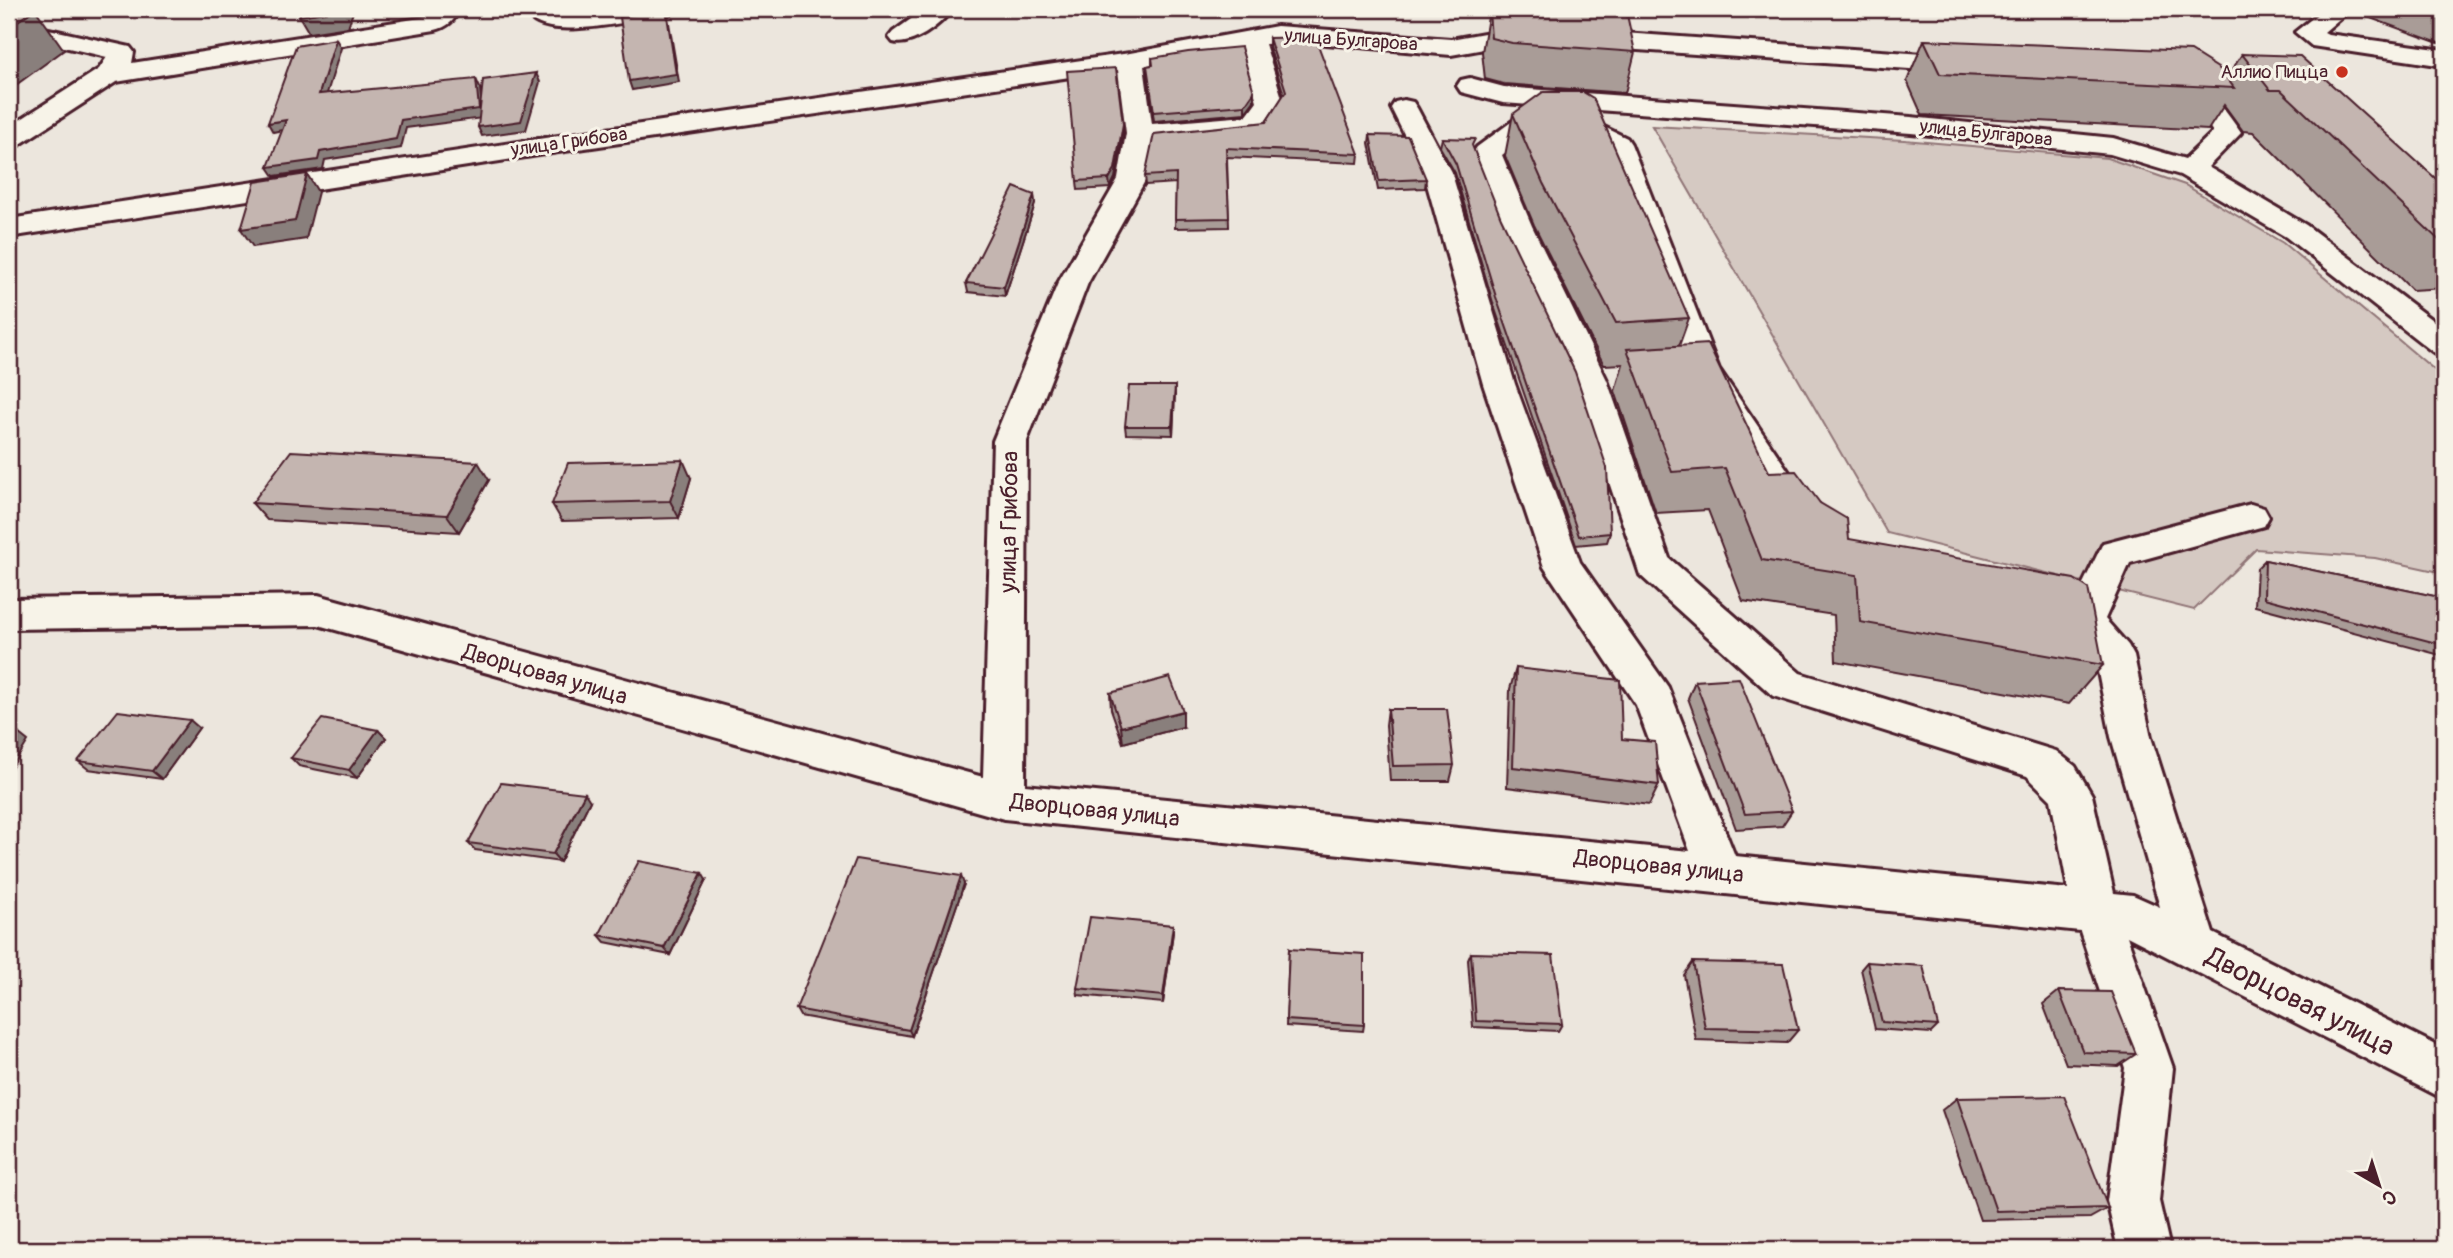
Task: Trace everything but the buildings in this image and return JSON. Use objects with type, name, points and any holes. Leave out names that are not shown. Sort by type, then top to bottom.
[{"type":"street","points":[[108,75],[435,23],[445,15],[447,9]]},
{"type":"street","points":[[543,9],[541,16],[564,23],[662,9]]},
{"type":"street","points":[[902,37],[940,9]]},
{"type":"street","points":[[2339,9],[2308,32],[2312,37],[2321,41],[2444,58]]},
{"type":"street","points":[[9,139],[108,75],[119,63],[121,52],[24,27]]},
{"type":"street","name":"улица Булгарова","points":[[1251,40],[1277,34],[1303,34],[1451,47],[1523,34],[1989,67]]},
{"type":"street","points":[[1140,133],[1254,123],[1270,101],[1251,40]]},
{"type":"street","name":"улица Грибова","points":[[9,228],[551,145],[1130,61],[1251,40]]},
{"type":"street","name":"улица Грибова","points":[[1004,801],[1010,441],[1073,283],[1132,179],[1140,133],[1130,61]]},
{"type":"street","points":[[2153,78],[2167,79],[2206,103],[2227,133],[2190,169]]},
{"type":"street","name":"улица Булгарова","points":[[1470,86],[1503,95],[1911,125],[2113,146],[2190,169],[2296,230],[2444,345]]},
{"type":"street","points":[[1404,108],[1438,174],[1499,384],[1563,567],[1654,699],[1720,873]]},
{"type":"street","points":[[1828,540],[1807,525],[1703,371],[1617,144],[1579,123],[1528,123],[1487,153],[1517,226],[1603,379],[1653,565],[1787,685],[2041,764],[2060,779],[2071,795],[2095,910],[2149,1068],[2133,1201],[2144,1249]]},
{"type":"street","points":[[1665,374],[1703,371]]},
{"type":"street","points":[[2084,622],[2116,553],[2251,517]]},
{"type":"street","name":"Дворцовая улица","points":[[2027,599],[2053,604],[2084,622],[2114,656],[2131,737],[2194,947]]},
{"type":"street","name":"Дворцовая улица","points":[[9,614],[318,610],[1004,801],[2095,910],[2133,916],[2444,1075]]},
{"type":"shaded area","points":[[1652,126],[1904,140],[2107,158],[2185,185],[2283,243],[2444,378],[2444,573],[2375,558],[2256,549],[2194,610],[1887,533]]},
{"type":"place","name":"Аллио Пицца","points":[[2342,72]]}]
